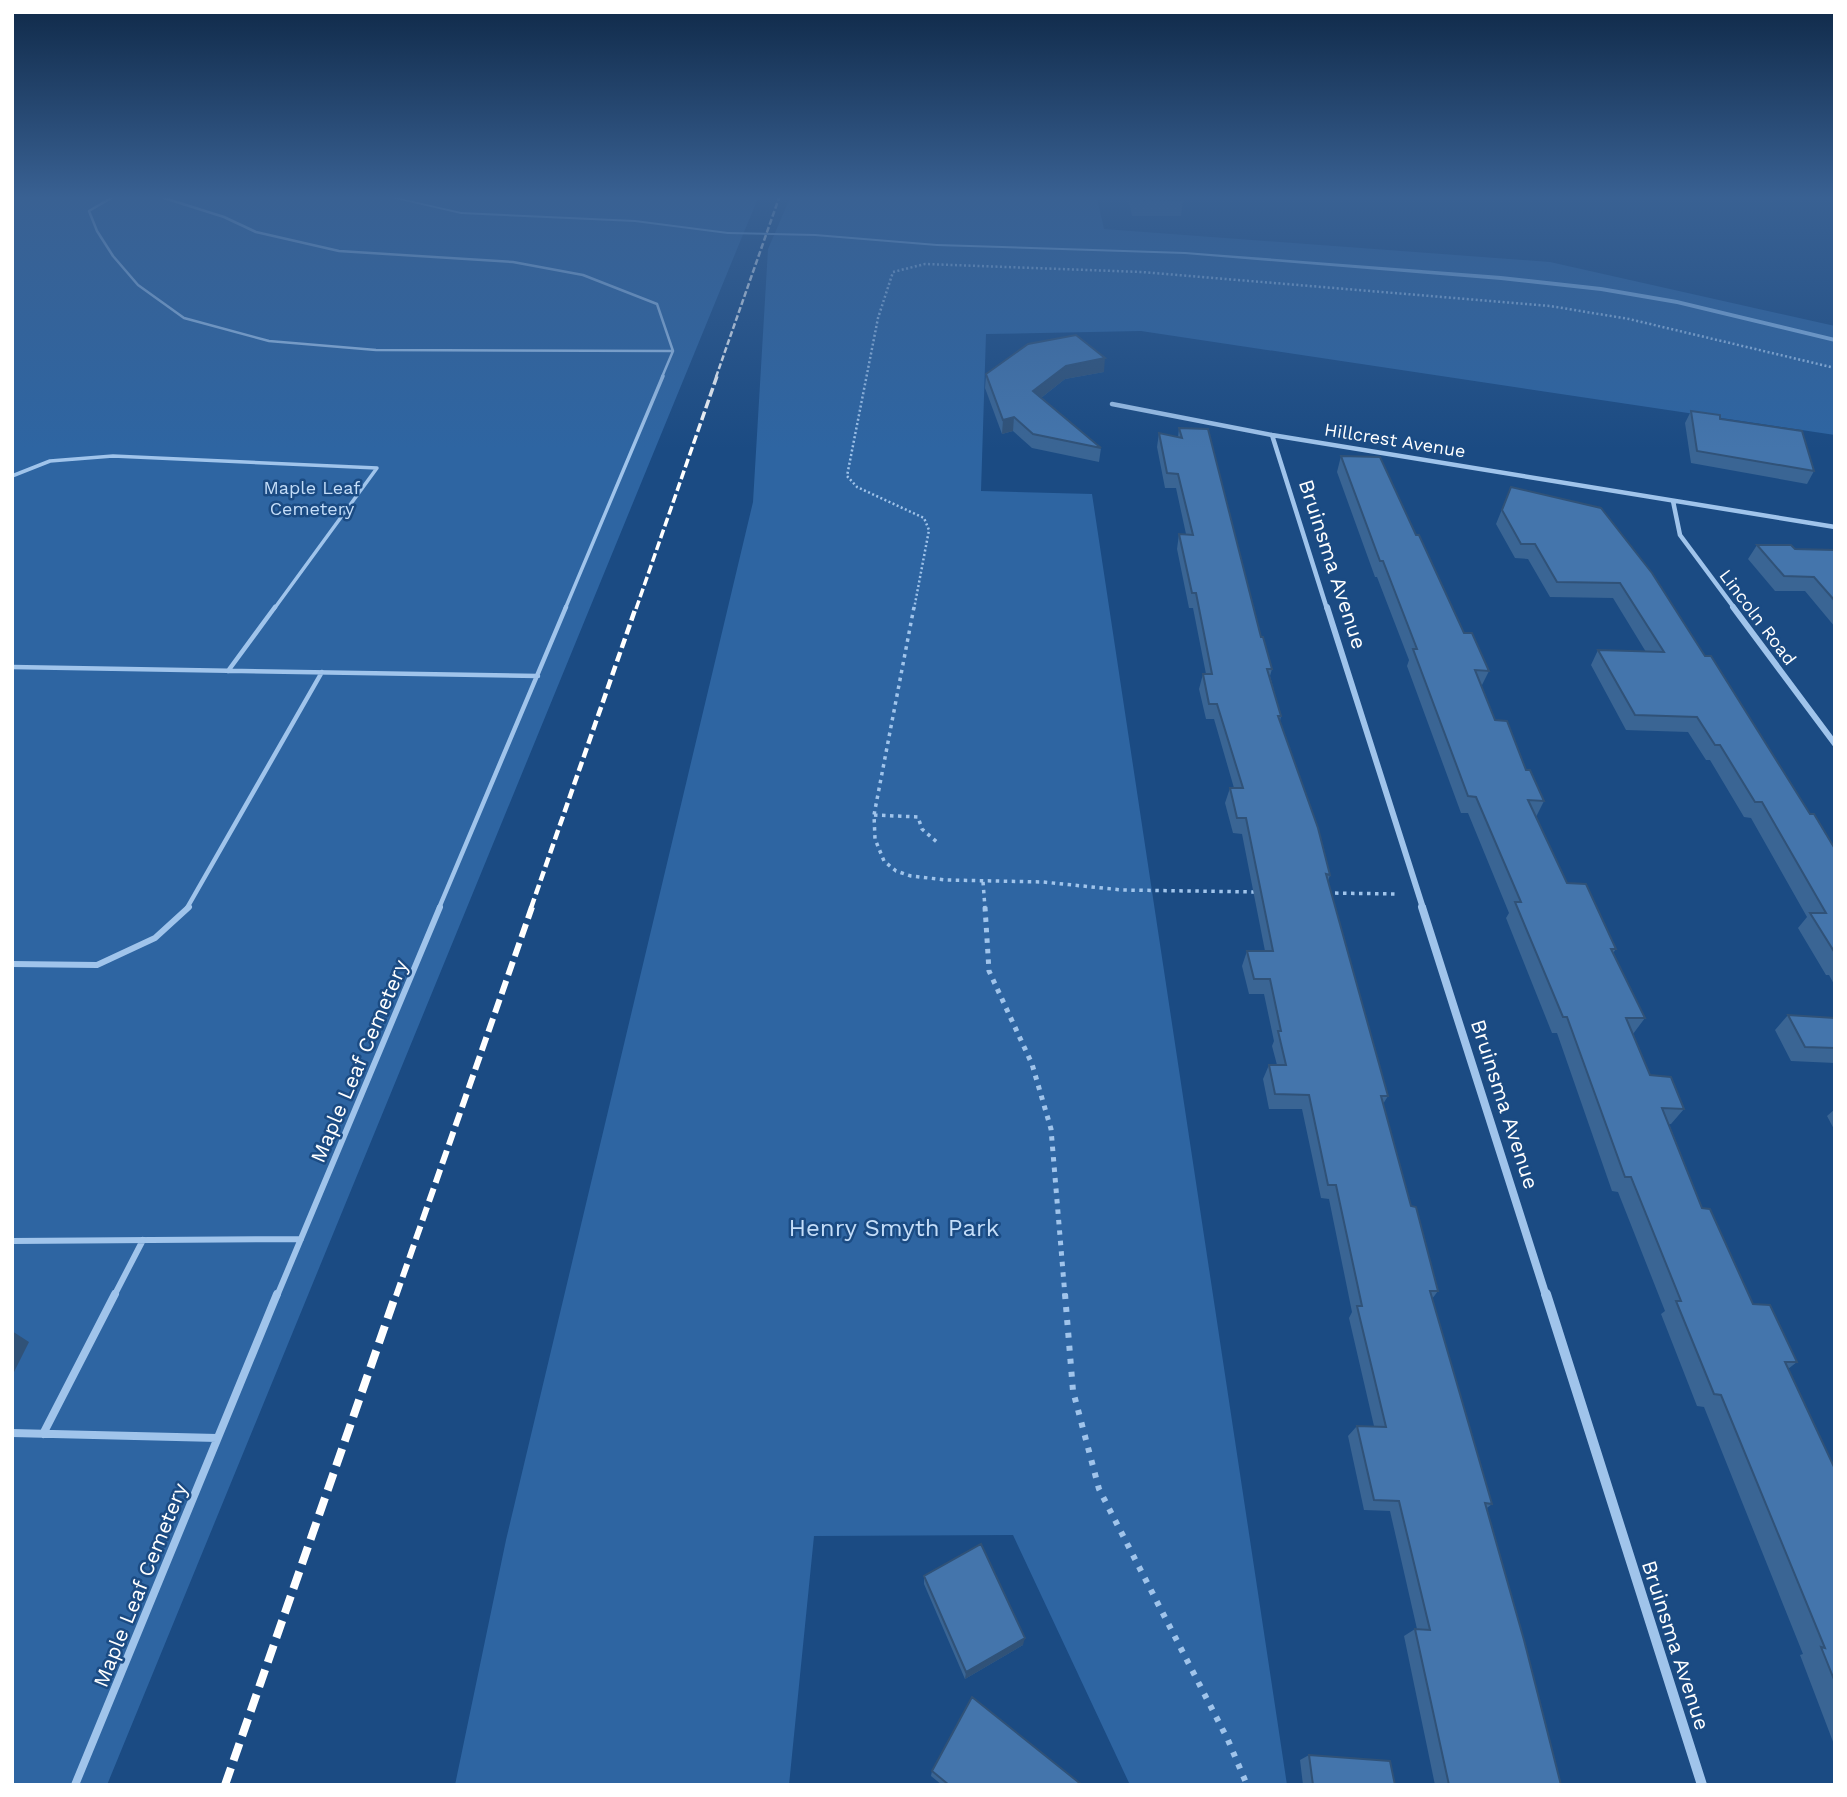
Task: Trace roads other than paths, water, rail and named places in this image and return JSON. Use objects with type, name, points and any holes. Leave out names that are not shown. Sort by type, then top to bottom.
[{"type":"street","name":"Hillcrest Avenue","points":[[1112,404],[1272,435],[1835,527]]},
{"type":"street","name":"Bruinsma Avenue","points":[[1272,435],[1702,1785]]},
{"type":"street","name":"Lincoln Road","points":[[1674,500],[1680,535],[1835,744]]},
{"type":"lane","points":[[135,282],[184,318],[269,341],[376,349],[673,351],[657,304],[601,282]]},
{"type":"lane","name":"Maple Leaf Cemetery","points":[[75,1785],[216,1438],[673,351]]},
{"type":"lane","points":[[12,476],[50,461],[113,456],[377,468],[228,671]]},
{"type":"lane","points":[[12,667],[538,676]]},
{"type":"lane","points":[[12,964],[97,965],[155,938],[191,905],[322,672]]},
{"type":"lane","points":[[12,1241],[301,1239]]},
{"type":"lane","points":[[43,1434],[143,1240]]},
{"type":"lane","points":[[12,1433],[216,1438]]},
{"type":"waterway","points":[[1536,282],[1601,289],[1677,302],[1835,340]]},
{"type":"railway","points":[[716,377],[749,282]]},
{"type":"railway","points":[[636,609],[717,376]]},
{"type":"railway","points":[[531,908],[636,607]]},
{"type":"railway","points":[[396,1296],[532,907]]},
{"type":"railway","points":[[225,1785],[396,1294]]},
{"type":"park label","name":"Henry Smyth Park","points":[[894,1228]]}]
